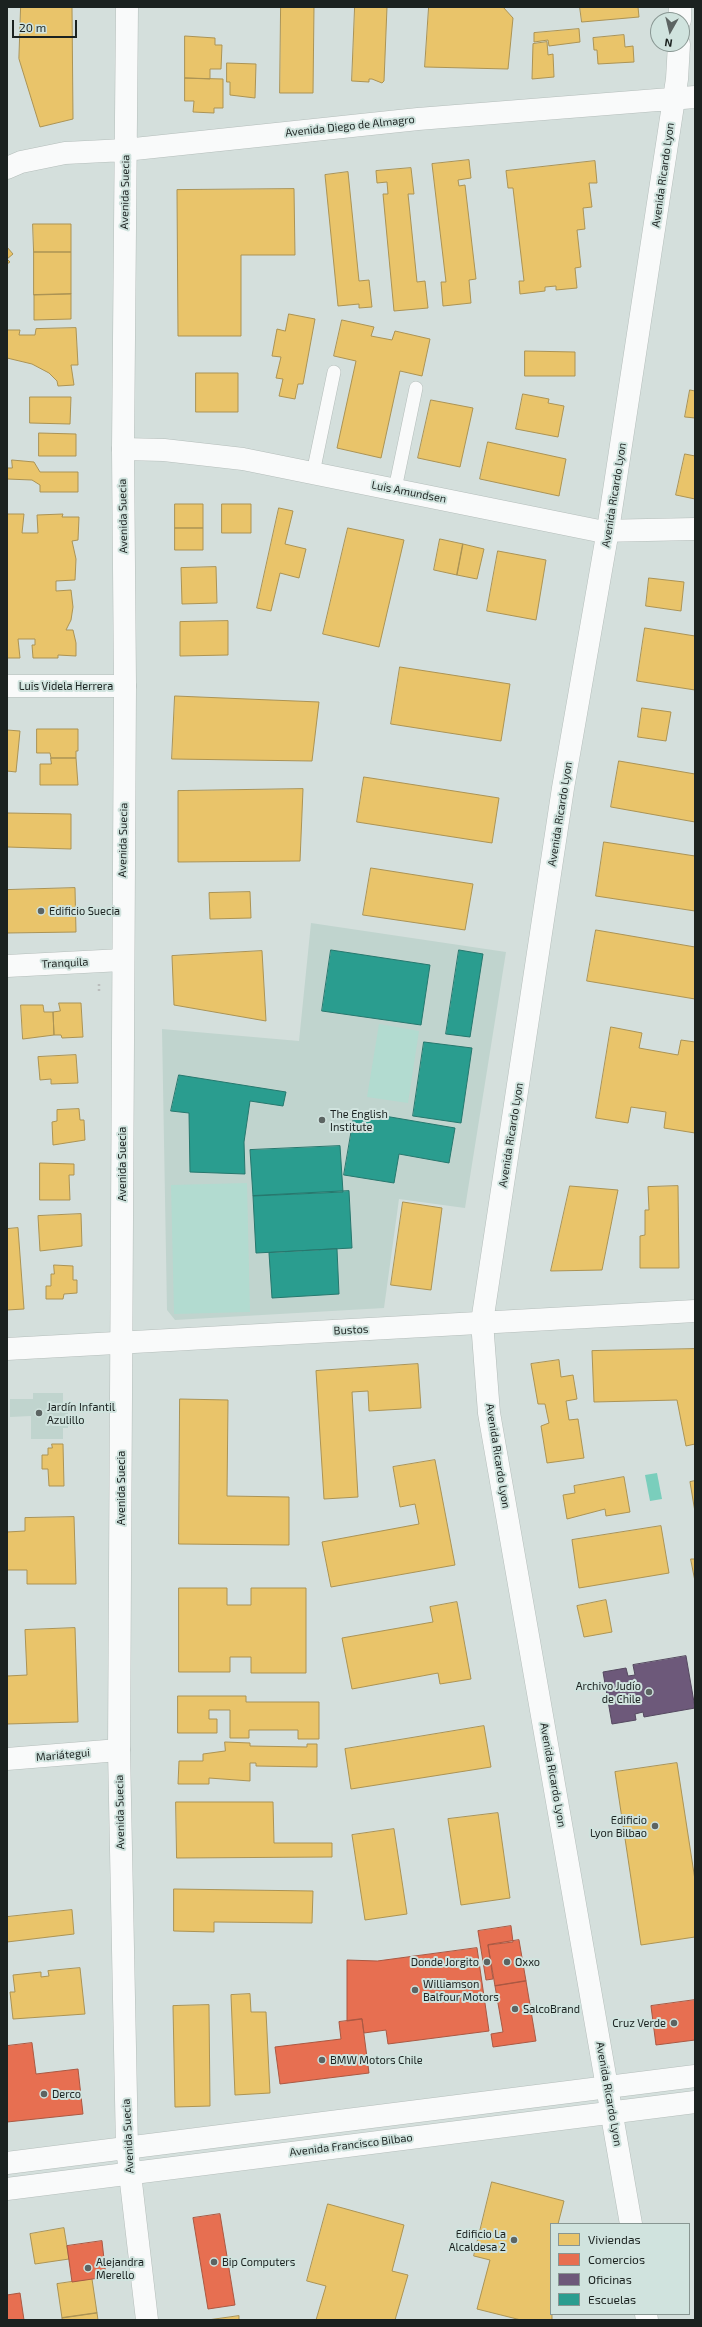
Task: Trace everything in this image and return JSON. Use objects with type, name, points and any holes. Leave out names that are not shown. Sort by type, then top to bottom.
[{"type":"street","name":"Avenida Suecia","points":[[127,7],[123,449],[125,686],[122,960],[122,1343],[119,1750],[127,2148],[147,2320]]},
{"type":"street","name":"Avenida Ricardo Lyon","points":[[631,2223],[489,1412],[482,1322],[563,788],[684,98],[680,52]]},
{"type":"street","name":"Avenida Diego de Almagro","points":[[7,168],[21,162],[65,153],[125,150],[418,119],[684,98]]},
{"type":"street","name":"Luis Amundsen","points":[[123,449],[164,450],[243,459],[599,530],[695,529]]},
{"type":"street","name":"Luis Videla Herrera","points":[[7,686],[125,686]]},
{"type":"street","name":"Tranquila","points":[[7,966],[122,960]]},
{"type":"street","name":"Bustos","points":[[7,1349],[695,1311]]},
{"type":"street","name":"Mariátegui","points":[[7,1759],[119,1750]]},
{"type":"street","points":[[7,2163],[695,2076]]},
{"type":"street","name":"Avenida Francisco Bilbao","points":[[7,2189],[129,2172],[695,2102]]},
{"type":"lane","points":[[312,473],[334,372]]},
{"type":"lane","points":[[395,490],[416,388]]},
{"type":"path","points":[[98,979],[99,991]]},
{"type":"shaded area","name":"The English Institute","points":[[311,923],[506,952],[465,1208],[399,1199],[384,1308],[175,1320],[167,1310],[162,1029],[299,1041]]},
{"type":"shaded area","points":[[379,1024],[419,1031],[408,1103],[367,1097]]},
{"type":"shaded area","points":[[247,1183],[250,1312],[174,1314],[171,1185]]},
{"type":"shaded area","name":"Jardín Infantil Azulillo","points":[[33,1393],[63,1393],[63,1409],[68,1409],[68,1428],[63,1428],[63,1439],[31,1439],[31,1416],[10,1417],[10,1399],[33,1399]]},
{"type":"shaded area","points":[[657,1473],[662,1499],[650,1501],[645,1475]]},
{"type":"building: Viviendas","points":[[21,7],[72,7],[73,119],[40,127],[19,59]]},
{"type":"building: Viviendas","points":[[281,7],[314,7],[313,93],[280,93]]},
{"type":"building: Viviendas","points":[[355,7],[387,7],[384,81],[382,83],[372,79],[369,79],[369,82],[352,81]]},
{"type":"building: Viviendas","points":[[429,7],[503,7],[513,18],[508,69],[425,67]]},
{"type":"building: Viviendas","points":[[580,7],[638,7],[639,17],[582,22]]},
{"type":"building: Viviendas","points":[[579,29],[580,42],[549,46],[548,40],[534,42],[534,33]]},
{"type":"building: Viviendas","points":[[624,35],[625,47],[633,46],[634,62],[598,64],[597,50],[594,50],[593,38]]},
{"type":"building: Viviendas","points":[[185,36],[215,38],[215,45],[222,45],[221,69],[210,69],[210,79],[185,78]]},
{"type":"building: Viviendas","points":[[547,42],[548,55],[553,54],[554,77],[532,79],[533,44]]},
{"type":"building: Viviendas","points":[[227,63],[256,64],[255,98],[230,95],[230,82],[227,82]]},
{"type":"building: Viviendas","points":[[185,78],[223,79],[223,108],[214,108],[214,113],[193,112],[194,101],[185,101]]},
{"type":"building: Viviendas","points":[[469,160],[471,178],[458,180],[459,186],[465,185],[476,279],[469,280],[471,303],[443,306],[441,282],[446,282],[432,164]]},
{"type":"building: Viviendas","points":[[595,161],[597,183],[589,183],[592,207],[583,208],[585,229],[577,230],[581,267],[575,268],[577,288],[556,290],[556,286],[545,287],[545,291],[520,294],[519,281],[524,281],[513,188],[508,188],[506,171]]},
{"type":"building: Viviendas","points":[[411,168],[414,194],[408,194],[417,282],[425,281],[428,308],[394,311],[383,194],[388,194],[387,182],[377,183],[376,171]]},
{"type":"building: Viviendas","points":[[348,172],[359,281],[369,280],[372,307],[359,308],[359,304],[338,306],[325,175]]},
{"type":"building: Viviendas","points":[[294,189],[295,255],[241,255],[241,336],[178,336],[177,190]]},
{"type":"building: Viviendas","points":[[33,224],[71,224],[71,252],[34,252]]},
{"type":"building: Viviendas","points":[[7,247],[13,254],[7,259]]},
{"type":"building: Viviendas","points":[[34,252],[71,252],[71,294],[34,295]]},
{"type":"building: Viviendas","points":[[71,294],[71,319],[34,320],[34,295]]},
{"type":"building: Viviendas","points":[[289,314],[315,319],[303,384],[298,384],[295,399],[279,396],[283,379],[276,378],[281,357],[272,356],[277,329],[285,331]]},
{"type":"building: Viviendas","points":[[342,320],[374,327],[371,336],[392,340],[395,331],[430,339],[422,376],[400,371],[381,458],[337,448],[356,361],[334,356]]},
{"type":"building: Viviendas","points":[[76,328],[78,365],[71,365],[74,385],[58,386],[57,381],[49,373],[32,364],[7,358],[7,330],[20,330],[19,335],[35,335],[36,329]]},
{"type":"building: Viviendas","points":[[525,351],[575,352],[575,376],[525,376]]},
{"type":"building: Viviendas","points":[[196,373],[238,373],[238,412],[196,412]]},
{"type":"building: Viviendas","points":[[690,390],[695,391],[695,418],[685,417]]},
{"type":"building: Viviendas","points":[[523,394],[549,399],[548,403],[564,406],[558,437],[516,429]]},
{"type":"building: Viviendas","points":[[30,397],[71,397],[70,424],[30,423]]},
{"type":"building: Viviendas","points":[[431,400],[473,408],[460,467],[418,458]]},
{"type":"building: Viviendas","points":[[39,433],[76,434],[76,456],[39,456]]},
{"type":"building: Viviendas","points":[[488,442],[566,459],[559,496],[480,479]]},
{"type":"building: Viviendas","points":[[685,454],[695,456],[695,499],[676,495]]},
{"type":"building: Viviendas","points":[[12,460],[34,462],[40,472],[78,472],[78,492],[40,492],[40,485],[32,480],[7,479],[7,468],[12,468]]},
{"type":"building: Viviendas","points":[[175,504],[203,504],[203,528],[175,528]]},
{"type":"building: Viviendas","points":[[222,504],[251,504],[251,533],[222,533]]},
{"type":"building: Viviendas","points":[[279,508],[293,511],[285,544],[306,549],[299,578],[280,573],[271,611],[257,608]]},
{"type":"building: Viviendas","points":[[7,514],[24,514],[22,533],[38,533],[37,515],[63,514],[62,517],[79,517],[78,540],[72,541],[76,559],[75,580],[56,581],[56,591],[71,590],[73,607],[71,620],[66,630],[73,630],[76,643],[76,656],[58,655],[58,658],[33,658],[32,645],[35,645],[35,639],[18,639],[20,658],[7,658]]},
{"type":"building: Viviendas","points":[[175,528],[203,528],[203,550],[175,550]]},
{"type":"building: Viviendas","points":[[348,528],[404,540],[379,647],[323,634]]},
{"type":"building: Viviendas","points":[[440,539],[463,544],[457,575],[434,570]]},
{"type":"building: Viviendas","points":[[463,544],[484,549],[477,579],[457,575]]},
{"type":"building: Viviendas","points":[[498,551],[546,560],[536,620],[487,611]]},
{"type":"building: Viviendas","points":[[216,567],[217,603],[182,604],[181,568]]},
{"type":"building: Viviendas","points":[[649,578],[684,582],[681,611],[646,606]]},
{"type":"building: Viviendas","points":[[228,621],[228,655],[180,656],[180,622]]},
{"type":"building: Viviendas","points":[[645,628],[695,636],[695,690],[637,681]]},
{"type":"building: Viviendas","points":[[400,667],[510,684],[501,741],[391,724]]},
{"type":"building: Viviendas","points":[[175,696],[319,702],[312,761],[172,759]]},
{"type":"building: Viviendas","points":[[642,708],[671,712],[666,741],[638,737]]},
{"type":"building: Viviendas","points":[[37,729],[78,729],[78,751],[76,751],[76,758],[51,758],[50,753],[37,753]]},
{"type":"building: Viviendas","points":[[7,730],[20,731],[16,772],[7,771]]},
{"type":"building: Viviendas","points":[[51,758],[76,758],[78,785],[40,785],[40,764],[51,764]]},
{"type":"building: Viviendas","points":[[619,761],[695,774],[695,822],[611,807]]},
{"type":"building: Viviendas","points":[[364,777],[499,798],[492,843],[357,822]]},
{"type":"building: Viviendas","points":[[303,789],[300,861],[178,862],[178,791]]},
{"type":"building: Viviendas","points":[[7,813],[71,814],[71,849],[7,847]]},
{"type":"building: Viviendas","points":[[604,842],[695,856],[695,911],[596,896]]},
{"type":"building: Viviendas","points":[[371,868],[473,884],[465,930],[363,915]]},
{"type":"building: Viviendas","name":"Edificio Suecia","points":[[75,888],[76,932],[7,933],[7,890]]},
{"type":"building: Viviendas","points":[[250,892],[251,918],[210,919],[209,893]]},
{"type":"building: Viviendas","points":[[596,930],[695,947],[695,999],[587,981]]},
{"type":"building: Viviendas","points":[[262,951],[266,1021],[174,1005],[172,956]]},
{"type":"building: Viviendas","points":[[59,1003],[81,1003],[83,1037],[62,1038],[61,1035],[54,1035],[53,1012],[60,1011]]},
{"type":"building: Viviendas","points":[[21,1005],[43,1005],[44,1012],[53,1012],[54,1035],[23,1039]]},
{"type":"building: Viviendas","points":[[611,1027],[642,1033],[639,1048],[678,1055],[681,1040],[695,1042],[695,1133],[664,1128],[666,1112],[631,1107],[628,1123],[596,1118]]},
{"type":"building: Viviendas","points":[[76,1055],[78,1083],[51,1084],[51,1079],[40,1080],[38,1057]]},
{"type":"building: Viviendas","points":[[79,1109],[80,1120],[84,1120],[85,1140],[53,1145],[52,1122],[57,1121],[57,1110]]},
{"type":"building: Viviendas","points":[[40,1163],[74,1164],[74,1175],[69,1175],[70,1200],[40,1200]]},
{"type":"building: Viviendas","points":[[570,1186],[618,1190],[602,1270],[551,1271]]},
{"type":"building: Viviendas","points":[[678,1186],[679,1268],[640,1268],[640,1236],[645,1235],[645,1210],[649,1210],[648,1187]]},
{"type":"building: Viviendas","points":[[403,1202],[442,1208],[431,1290],[391,1285]]},
{"type":"building: Viviendas","points":[[81,1214],[82,1246],[40,1251],[38,1216]]},
{"type":"building: Viviendas","points":[[18,1228],[24,1309],[7,1310],[7,1229]]},
{"type":"building: Viviendas","points":[[54,1265],[73,1266],[73,1280],[77,1280],[77,1293],[64,1294],[63,1299],[46,1299],[46,1286],[51,1286],[51,1274],[54,1274]]},
{"type":"building: Viviendas","points":[[695,1349],[695,1444],[686,1446],[677,1400],[594,1402],[592,1351]]},
{"type":"building: Viviendas","points":[[559,1360],[561,1377],[573,1375],[577,1399],[566,1401],[569,1420],[578,1419],[584,1458],[547,1463],[541,1426],[549,1423],[545,1404],[538,1404],[531,1364]]},
{"type":"building: Viviendas","points":[[418,1364],[421,1408],[369,1411],[368,1391],[352,1392],[358,1497],[324,1499],[316,1371]]},
{"type":"building: Viviendas","points":[[180,1399],[228,1400],[227,1496],[289,1497],[289,1545],[179,1544]]},
{"type":"building: Viviendas","points":[[52,1444],[63,1444],[64,1486],[49,1486],[48,1469],[42,1469],[42,1455],[48,1455],[48,1448],[52,1448]]},
{"type":"building: Viviendas","points":[[435,1460],[455,1565],[331,1587],[322,1542],[419,1524],[415,1504],[400,1507],[393,1467]]},
{"type":"building: Viviendas","points":[[624,1477],[630,1512],[606,1516],[605,1509],[567,1519],[563,1495],[575,1493],[574,1486]]},
{"type":"building: Viviendas","points":[[695,1481],[695,1512],[690,1482]]},
{"type":"building: Viviendas","points":[[74,1517],[76,1584],[27,1584],[27,1570],[7,1570],[7,1532],[25,1531],[25,1518]]},
{"type":"building: Viviendas","points":[[661,1526],[669,1573],[579,1588],[572,1540]]},
{"type":"building: Viviendas","points":[[691,1559],[695,1559],[695,1581]]},
{"type":"building: Viviendas","points":[[179,1588],[227,1588],[227,1605],[251,1605],[251,1588],[306,1588],[306,1673],[251,1673],[251,1657],[230,1657],[230,1672],[179,1672]]},
{"type":"building: Viviendas","points":[[606,1600],[612,1632],[584,1637],[577,1606]]},
{"type":"building: Viviendas","points":[[457,1602],[471,1679],[440,1684],[438,1673],[352,1689],[342,1638],[433,1622],[430,1607]]},
{"type":"building: Viviendas","points":[[75,1628],[78,1722],[7,1724],[7,1676],[27,1675],[25,1630]]},
{"type":"building: Viviendas","points":[[178,1696],[246,1696],[246,1702],[319,1702],[319,1739],[298,1739],[298,1730],[249,1730],[249,1738],[230,1738],[230,1710],[209,1710],[209,1719],[217,1719],[217,1733],[178,1733]]},
{"type":"building: Viviendas","points":[[484,1726],[491,1767],[351,1789],[345,1749]]},
{"type":"building: Viviendas","points":[[225,1742],[250,1743],[250,1746],[307,1747],[307,1744],[317,1744],[317,1767],[256,1766],[256,1763],[250,1763],[250,1781],[209,1778],[209,1784],[178,1784],[179,1761],[203,1761],[203,1754],[225,1751]]},
{"type":"building: Viviendas","name":"Edificio Lyon Bilbao","points":[[677,1763],[695,1880],[695,1937],[641,1945],[615,1772]]},
{"type":"building: Viviendas","points":[[176,1802],[273,1802],[274,1843],[332,1843],[332,1857],[177,1858]]},
{"type":"building: Viviendas","points":[[498,1813],[510,1898],[461,1905],[448,1819]]},
{"type":"building: Viviendas","points":[[394,1829],[407,1914],[365,1920],[352,1835]]},
{"type":"building: Viviendas","points":[[174,1889],[313,1891],[312,1923],[214,1922],[214,1932],[174,1931]]},
{"type":"building: Viviendas","points":[[72,1910],[74,1934],[7,1942],[7,1917]]},
{"type":"building: Viviendas","points":[[80,1968],[85,2014],[13,2019],[10,1992],[15,1992],[13,1975],[41,1972],[41,1977],[49,1976],[48,1971]]},
{"type":"building: Viviendas","points":[[250,1994],[251,2012],[266,2012],[270,2093],[235,2095],[231,1995]]},
{"type":"building: Viviendas","points":[[209,2005],[210,2106],[175,2107],[173,2006]]},
{"type":"building: Viviendas","name":"Edificio La Alcaldesa 2","points":[[492,2182],[564,2201],[558,2223],[550,2223],[550,2315],[552,2315],[552,2320],[521,2320],[477,2309],[490,2260],[474,2256]]},
{"type":"building: Viviendas","points":[[328,2204],[404,2225],[392,2271],[408,2275],[395,2320],[316,2320],[326,2286],[307,2281]]},
{"type":"building: Viviendas","points":[[64,2228],[69,2259],[35,2264],[30,2234]]},
{"type":"building: Viviendas","points":[[92,2279],[97,2313],[62,2318],[57,2284]]},
{"type":"building: Viviendas","points":[[97,2313],[98,2320],[62,2320],[62,2318]]},
{"type":"building: Viviendas","points":[[239,2316],[239,2320],[208,2320]]},
{"type":"building: Comercios","name":"Donde Jorgito","points":[[511,1926],[513,1942],[488,1945],[493,1979],[486,1980],[478,1931]]},
{"type":"building: Comercios","name":"Oxxo","points":[[519,1940],[526,1981],[495,1986],[488,1945]]},
{"type":"building: Comercios","name":"Williamson Balfour Motors","points":[[477,1948],[489,2031],[388,2044],[386,2030],[364,2033],[362,2019],[347,2021],[347,1960],[377,1961]]},
{"type":"building: Comercios","name":"SalcoBrand","points":[[526,1981],[536,2041],[493,2047],[491,2034],[503,2032],[495,1986]]},
{"type":"building: Comercios","name":"Cruz Verde","points":[[695,2000],[695,2040],[656,2045],[651,2006]]},
{"type":"building: Comercios","name":"BMW Motors Chile","points":[[362,2019],[369,2073],[280,2084],[275,2047],[341,2039],[339,2022]]},
{"type":"building: Comercios","name":"Derco","points":[[32,2043],[36,2074],[78,2069],[83,2114],[7,2122],[7,2046]]},
{"type":"building: Comercios","name":"Bip Computers","points":[[220,2214],[235,2305],[208,2309],[193,2218]]},
{"type":"building: Comercios","name":"Alejandra Merello","points":[[102,2241],[106,2277],[72,2282],[67,2246]]},
{"type":"building: Comercios","points":[[20,2293],[24,2320],[7,2320],[7,2295]]},
{"type":"building: Oficinas","name":"Archivo Judío de Chile","points":[[686,1656],[695,1708],[644,1717],[643,1712],[635,1714],[636,1720],[612,1724],[603,1672],[626,1668],[628,1676],[635,1675],[633,1665]]},
{"type":"building: Escuelas","points":[[331,950],[430,965],[421,1025],[322,1011]]},
{"type":"building: Escuelas","points":[[459,950],[483,954],[470,1037],[446,1034]]},
{"type":"building: Escuelas","points":[[424,1042],[472,1048],[461,1123],[413,1116]]},
{"type":"building: Escuelas","points":[[179,1075],[286,1092],[283,1106],[250,1101],[244,1142],[245,1174],[190,1172],[189,1113],[171,1111]]},
{"type":"building: Escuelas","points":[[355,1111],[455,1128],[449,1163],[399,1154],[394,1183],[344,1175]]},
{"type":"building: Escuelas","points":[[340,1146],[343,1192],[253,1196],[250,1150]]},
{"type":"building: Escuelas","points":[[349,1191],[352,1248],[256,1253],[253,1196]]},
{"type":"building: Escuelas","points":[[337,1249],[339,1294],[272,1298],[269,1253]]},
{"type":"place","name":"Edificio Suecia","points":[[41,911]]},
{"type":"place","name":"The English Institute","points":[[322,1120]]},
{"type":"place","name":"Jardín Infantil Azulillo","points":[[39,1413]]},
{"type":"place","name":"Archivo Judío de Chile","points":[[649,1692]]},
{"type":"place","name":"Edificio Lyon Bilbao","points":[[655,1826]]},
{"type":"place","name":"Donde Jorgito","points":[[487,1962]]},
{"type":"place","name":"Oxxo","points":[[507,1962]]},
{"type":"place","name":"Williamson Balfour Motors","points":[[415,1990]]},
{"type":"place","name":"SalcoBrand","points":[[515,2009]]},
{"type":"place","name":"Cruz Verde","points":[[674,2023]]},
{"type":"place","name":"BMW Motors Chile","points":[[322,2060]]},
{"type":"place","name":"Derco","points":[[44,2094]]},
{"type":"place","name":"Edificio La Alcaldesa 2","points":[[514,2240]]},
{"type":"place","name":"Bip Computers","points":[[214,2262]]},
{"type":"place","name":"Alejandra Merello","points":[[88,2268]]}]
